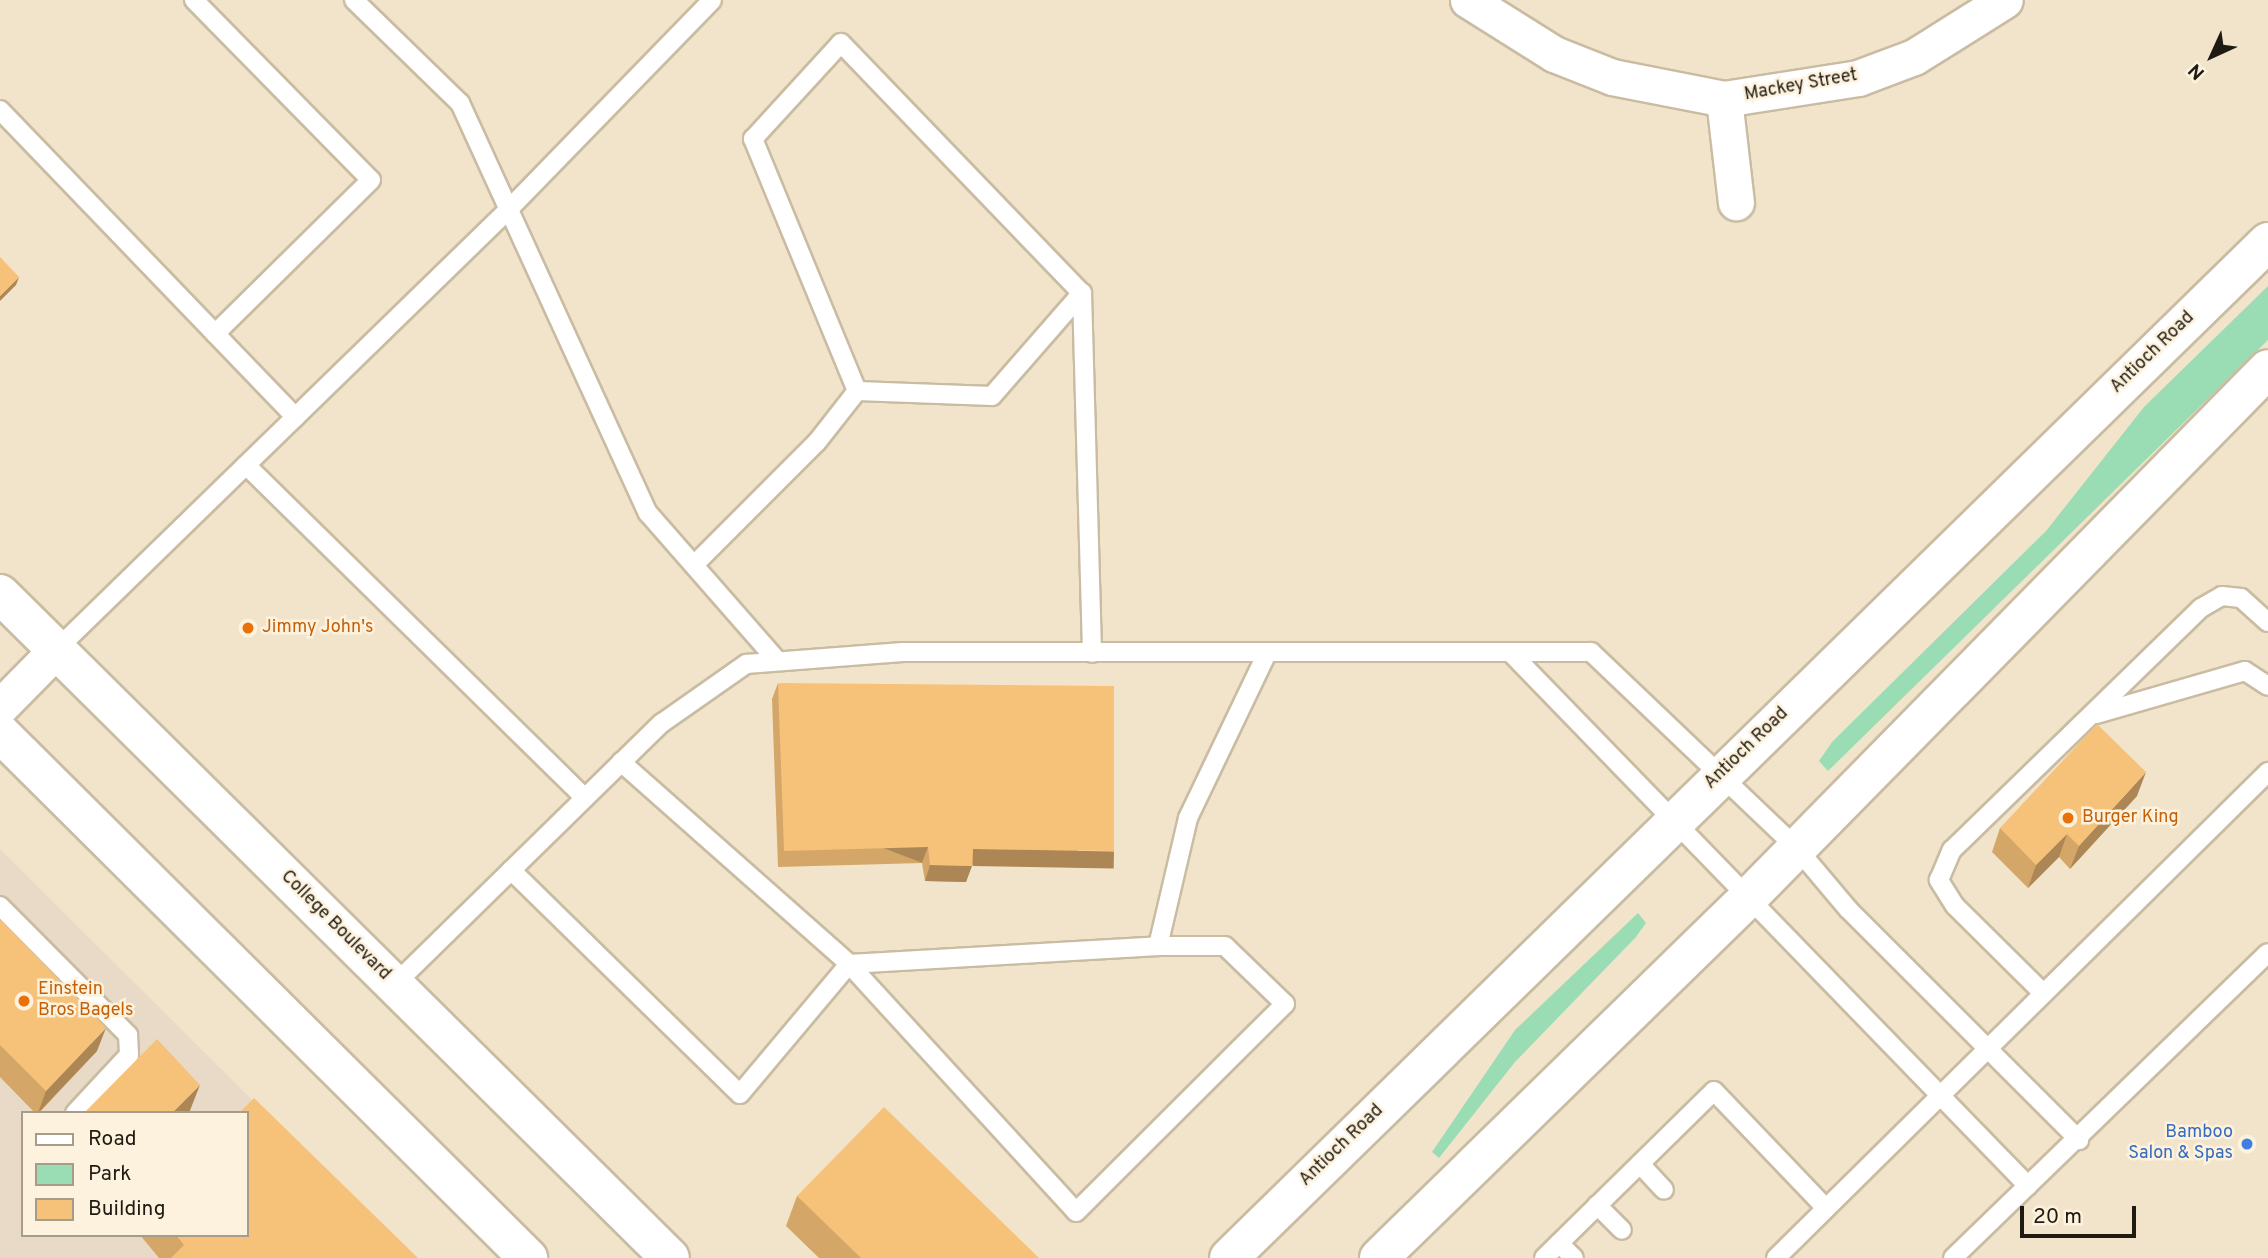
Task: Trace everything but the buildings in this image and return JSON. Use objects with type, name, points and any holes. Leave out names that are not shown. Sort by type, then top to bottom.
[{"type":"main road","name":"Antioch Road","points":[[1229,1258],[2268,242]]},
{"type":"main road","points":[[1379,1258],[1749,897],[1796,846],[2268,369]]},
{"type":"main road","name":"College Boulevard","points":[[0,594],[670,1258]]},
{"type":"main road","points":[[0,733],[528,1258]]},
{"type":"street","points":[[1468,0],[1554,54],[1612,77],[1724,99]]},
{"type":"street","name":"Mackey Street","points":[[1736,202],[1724,99],[1858,78],[1914,57],[2005,0]]},
{"type":"street","points":[[0,707],[56,650]]},
{"type":"lane","points":[[194,0],[371,180],[215,334]]},
{"type":"lane","points":[[354,0],[460,103],[648,513],[775,658]]},
{"type":"lane","points":[[56,650],[509,209],[712,0]]},
{"type":"lane","points":[[857,391],[753,139],[841,43],[1082,293],[1091,653]]},
{"type":"lane","points":[[0,110],[295,417]]},
{"type":"lane","points":[[857,391],[992,396],[1082,293]]},
{"type":"lane","points":[[694,565],[817,442],[857,391]]},
{"type":"lane","points":[[246,465],[585,798]]},
{"type":"lane","points":[[2042,992],[1955,906],[1939,880],[1952,850],[2091,715],[2222,596],[2241,598],[2268,622]]},
{"type":"lane","points":[[394,985],[621,762],[718,680],[746,664],[775,658],[1091,653],[1591,652],[1796,846],[1986,1047],[2079,1140]]},
{"type":"lane","points":[[1158,946],[1188,818],[1267,653]]},
{"type":"lane","points":[[1512,654],[1672,823],[1749,897],[2028,1186]]},
{"type":"lane","points":[[2091,715],[2245,671],[2268,686]]},
{"type":"lane","points":[[511,870],[740,1094],[849,964],[1158,946],[1225,946],[1285,1004],[1076,1212],[849,964],[621,762]]},
{"type":"lane","points":[[1776,1258],[1942,1096],[1986,1047],[2268,772]]},
{"type":"lane","points":[[4,914],[128,1035],[129,1055],[77,1111]]},
{"type":"lane","points":[[1953,1258],[2079,1140],[2268,953]]},
{"type":"lane","points":[[1544,1258],[1714,1091],[1826,1208]]},
{"type":"lane","points":[[1640,1164],[1664,1189]]},
{"type":"lane","points":[[1597,1205],[1622,1230]]},
{"type":"lane","points":[[1559,1243],[1574,1258]]},
{"type":"shaded area","points":[[0,849],[411,1258],[0,1258]]},
{"type":"green space","points":[[2268,286],[2268,340],[1828,771],[1819,761],[1832,742],[2046,531],[2144,407]]},
{"type":"green space","points":[[1638,913],[1646,923],[1636,937],[1515,1062],[1439,1158],[1432,1152],[1515,1030]]},
{"type":"place","name":"Jimmy John's","points":[[248,628]]},
{"type":"place","name":"Burger King","points":[[2068,818]]},
{"type":"place","name":"Einstein Bros Bagels","points":[[24,1001]]},
{"type":"place","name":"Bamboo Salon & Spas","points":[[2247,1144]]}]
